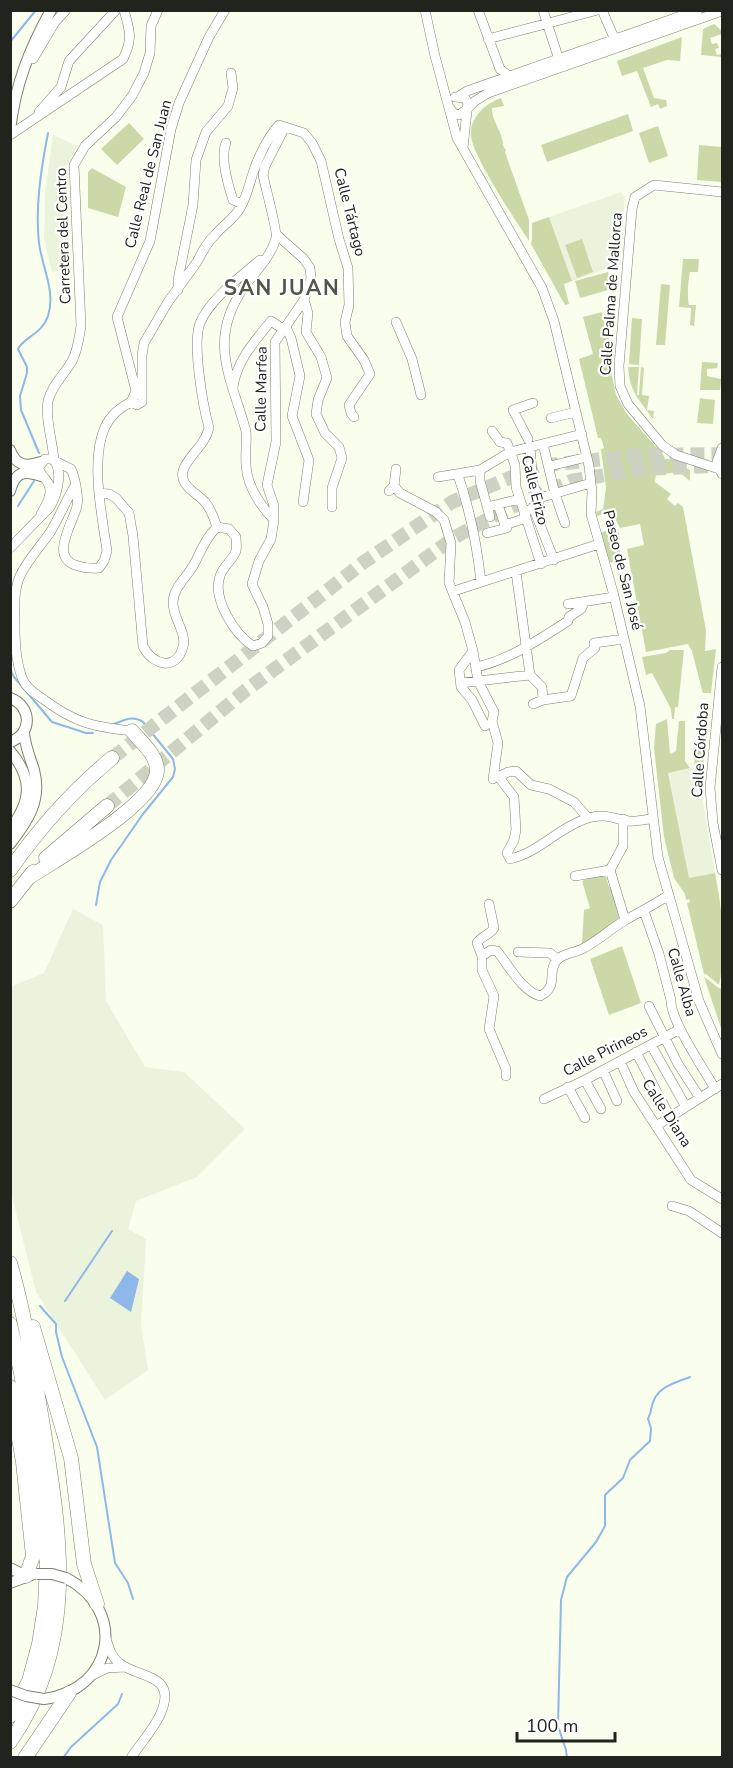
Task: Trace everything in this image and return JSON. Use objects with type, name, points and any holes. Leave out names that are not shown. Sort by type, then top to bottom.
[{"type":"highway","points":[[28,878],[120,818],[150,790],[158,773],[157,765],[132,731]]},
{"type":"highway","points":[[10,870],[35,835],[60,806],[83,782],[112,758]]},
{"type":"highway","points":[[10,901],[52,853],[107,806]]},
{"type":"highway","points":[[10,1263],[34,1369],[50,1470],[60,1566],[58,1606],[52,1648],[41,1685],[23,1725],[10,1742]]},
{"type":"highway","points":[[14,1277],[23,1296],[71,1458],[84,1564],[97,1604]]},
{"type":"highway","points":[[10,1324],[21,1372],[37,1471],[46,1565],[45,1606],[39,1644],[29,1681],[10,1716]]},
{"type":"highway","points":[[10,1387],[23,1462],[33,1556],[32,1575]]},
{"type":"highway","points":[[25,1758],[69,1693]]},
{"type":"main road","points":[[10,133],[19,78],[35,39],[51,10]]},
{"type":"main road","points":[[10,450],[13,458],[19,464],[52,465]]},
{"type":"main road","points":[[10,491],[14,479],[21,474],[30,472],[43,477]]},
{"type":"main road","points":[[10,844],[28,819],[36,797],[37,786],[24,744],[27,713],[11,698]]},
{"type":"main road","points":[[10,742],[24,733]]},
{"type":"main road","points":[[10,751],[19,760],[28,782],[23,808],[19,818],[10,829]]},
{"type":"main road","points":[[10,1568],[32,1575]]},
{"type":"main road","points":[[10,1583],[32,1575],[52,1574],[78,1584],[97,1604],[104,1621],[106,1639],[102,1658],[93,1675],[69,1693],[44,1699],[26,1696],[10,1689]]},
{"type":"street","points":[[13,108],[37,49],[66,10]]},
{"type":"street","points":[[31,122],[61,87],[69,61],[116,10]]},
{"type":"street","points":[[10,133],[31,122],[123,59],[130,45],[130,29],[124,10]]},
{"type":"street","name":"Carretera del Centro","points":[[10,548],[54,500],[53,443],[48,418],[48,402],[53,386],[72,361],[78,346],[81,326],[74,165],[85,146],[116,117],[132,96],[144,73],[150,52],[151,27],[158,10]]},
{"type":"street","name":"Calle Real de San Juan","points":[[131,402],[136,391],[117,317],[150,241],[171,129],[179,103],[209,37],[225,10]]},
{"type":"street","name":"Paseo de San José","points":[[425,10],[435,56],[458,138],[542,288],[554,321],[587,457],[591,483],[591,514],[640,706],[658,857],[699,1001],[723,1054]]},
{"type":"street","points":[[478,10],[500,69],[509,76]]},
{"type":"street","points":[[543,10],[559,60]]},
{"type":"street","points":[[488,39],[600,10],[615,40]]},
{"type":"street","points":[[699,10],[676,14],[615,40],[467,91],[453,97],[449,107],[456,114],[462,114],[475,101],[488,93],[723,11]]},
{"type":"street","points":[[178,290],[178,280],[194,205],[196,160],[206,132],[228,106],[233,88],[231,73]]},
{"type":"street","points":[[459,96],[467,100],[463,148]]},
{"type":"street","points":[[43,477],[54,477],[52,465],[67,466],[71,469],[78,505],[63,551],[66,560],[73,565],[89,569],[99,568],[107,551],[97,473],[105,425],[120,408],[131,402],[137,405],[142,402],[144,343],[203,250],[214,235],[235,216],[249,189],[253,171],[272,132],[279,125],[285,127],[273,147],[262,175],[278,235],[310,268],[311,278],[304,300],[308,313],[306,332],[321,357],[327,378],[318,400],[316,416],[326,433],[339,447],[342,458],[332,488],[332,507]]},
{"type":"street","name":"Calle Tártago","points":[[285,127],[304,133],[321,161],[339,240],[347,260],[349,305],[345,322],[347,336],[364,360],[370,374],[349,405],[354,417]]},
{"type":"street","points":[[226,143],[225,162],[231,194],[233,200],[242,204]]},
{"type":"street","name":"Calle Palma de Mallorca","points":[[721,472],[676,455],[662,445],[628,404],[620,386],[619,366],[632,209],[635,197],[654,185],[723,192]]},
{"type":"street","points":[[217,527],[229,529],[236,537],[236,551],[220,576],[218,592],[221,605],[244,640],[253,646],[262,644],[268,636],[268,624],[252,584],[259,561],[271,539],[274,520],[263,508],[248,481],[246,431],[223,354],[225,331],[232,308],[244,287],[269,254],[278,235]]},
{"type":"street","points":[[217,527],[212,511],[203,499],[187,486],[183,477],[184,468],[207,439],[209,428],[199,362],[200,324],[230,284],[269,254]]},
{"type":"street","name":"Calle Marfea","points":[[274,520],[274,506],[267,484],[276,442],[275,342],[304,300]]},
{"type":"street","points":[[233,387],[237,371],[247,351],[271,321],[285,328],[291,338],[300,376],[292,416],[309,460],[303,502]]},
{"type":"street","points":[[396,322],[412,359],[421,395]]},
{"type":"street","points":[[505,525],[525,515],[539,504],[533,484],[529,443],[513,410],[533,404]]},
{"type":"street","points":[[551,418],[576,412]]},
{"type":"street","name":"Calle Erizo","points":[[492,431],[500,442],[507,443],[515,465],[516,487],[542,564]]},
{"type":"street","points":[[438,477],[480,470],[529,443],[543,444],[582,434]]},
{"type":"street","points":[[543,444],[555,494],[565,523]]},
{"type":"street","points":[[721,472],[718,454],[723,448]]},
{"type":"street","points":[[550,466],[587,457]]},
{"type":"street","name":"Carretera del Centro","points":[[41,514],[50,496],[48,483],[39,471],[52,465]]},
{"type":"street","points":[[396,469],[391,488],[436,512],[444,520],[451,543],[449,583],[454,591],[473,651],[478,681],[494,712],[492,721],[498,743],[497,778]]},
{"type":"street","points":[[480,470],[480,481],[490,517]]},
{"type":"street","points":[[458,475],[470,510],[480,582]]},
{"type":"street","points":[[539,498],[591,483]]},
{"type":"street","points":[[516,487],[533,484]]},
{"type":"street","points":[[75,486],[50,533],[32,555],[20,577],[15,593],[15,642],[18,666],[25,683],[34,693],[58,711],[79,722],[100,728],[132,731]]},
{"type":"street","points":[[99,494],[109,494],[116,498],[129,513],[143,646],[148,657],[158,663],[170,663],[177,658],[183,647],[183,635],[174,618],[173,600],[178,588],[193,567],[208,535],[217,527]]},
{"type":"street","points":[[487,507],[520,499]]},
{"type":"street","points":[[487,533],[507,528],[498,505]]},
{"type":"street","points":[[533,507],[554,560]]},
{"type":"street","points":[[454,591],[599,544]]},
{"type":"street","points":[[516,572],[530,675],[542,687],[543,700]]},
{"type":"street","points":[[567,604],[614,597]]},
{"type":"street","points":[[476,667],[496,662],[568,621],[569,617],[581,609],[584,603]]},
{"type":"street","points":[[533,704],[543,700],[571,696],[583,657],[595,648],[594,643],[624,639]]},
{"type":"street","points":[[473,651],[459,670],[461,687],[472,700],[485,726]]},
{"type":"street","name":"Calle Córdoba","points":[[723,667],[710,788],[713,823],[723,870]]},
{"type":"street","points":[[461,683],[530,675]]},
{"type":"street","points":[[497,778],[508,772],[516,771],[531,785],[549,789],[574,802],[588,818]]},
{"type":"street","points":[[497,778],[514,797],[516,830],[507,853],[510,859],[548,842],[556,832],[588,818],[598,816],[628,821],[652,819]]},
{"type":"street","points":[[623,819],[622,846],[610,870],[625,920]]},
{"type":"street","points":[[576,876],[610,870]]},
{"type":"street","points":[[482,956],[491,950],[497,951],[526,987],[533,994],[540,996],[548,992],[551,987],[554,964],[558,959],[583,949],[625,920],[669,896]]},
{"type":"street","points":[[489,904],[494,928],[477,943],[482,956],[483,970],[494,996],[489,1029],[506,1069],[506,1076]]},
{"type":"street","name":"Calle Alba","points":[[644,911],[662,963],[671,1000],[670,1007],[680,1029],[719,1086]]},
{"type":"street","points":[[518,952],[550,953],[558,959]]},
{"type":"street","points":[[649,1006],[664,1037],[700,1098]]},
{"type":"street","name":"Calle Pirineos","points":[[544,1099],[585,1080],[680,1029]]},
{"type":"street","points":[[651,1045],[686,1107]]},
{"type":"street","points":[[636,1052],[670,1117]]},
{"type":"street","name":"Calle Diana","points":[[620,1061],[634,1092],[692,1180],[723,1199]]},
{"type":"street","points":[[603,1070],[617,1101]]},
{"type":"street","points":[[585,1080],[601,1109]]},
{"type":"street","points":[[656,1126],[719,1086]]},
{"type":"street","points":[[568,1087],[585,1118]]},
{"type":"street","points":[[672,1206],[689,1211],[723,1233]]},
{"type":"street","points":[[106,1639],[111,1654],[126,1667],[160,1683],[164,1692],[164,1706],[159,1718],[131,1758]]},
{"type":"street","points":[[93,1675],[107,1668],[126,1667]]},
{"type":"shaded area","points":[[53,135],[78,146],[66,167],[70,190],[68,201],[70,269],[52,272],[44,238],[45,194]]},
{"type":"shaded area","points":[[621,192],[625,197],[623,219],[617,221],[622,237],[620,264],[572,281],[549,217]]},
{"type":"shaded area","points":[[703,765],[703,801],[715,873],[689,879],[668,772]]},
{"type":"shaded area","points":[[73,909],[103,925],[106,1001],[145,1067],[184,1072],[245,1129],[197,1177],[136,1201],[128,1229],[146,1239],[141,1324],[148,1370],[105,1400],[36,1292],[11,1192],[10,987],[44,973]]},
{"type":"green space","points":[[714,24],[722,31],[722,34],[710,38],[712,44],[717,43],[719,48],[715,49],[717,55],[722,54],[722,57],[701,55],[703,29]]},
{"type":"green space","points":[[682,37],[680,61],[667,60],[643,68],[654,98],[666,100],[667,106],[660,109],[658,104],[651,107],[637,71],[622,76],[617,61]]},
{"type":"green space","points":[[501,98],[504,106],[492,108],[493,115],[529,220],[529,241],[486,172],[471,135],[473,122],[480,112]]},
{"type":"green space","points":[[628,114],[633,131],[547,162],[541,145]]},
{"type":"green space","points":[[129,123],[144,139],[117,165],[101,149]]},
{"type":"green space","points":[[658,126],[668,156],[649,163],[639,133]]},
{"type":"green space","points":[[699,145],[722,147],[722,182],[697,180]]},
{"type":"green space","points":[[92,168],[126,187],[118,217],[88,208],[88,172]]},
{"type":"green space","points":[[549,217],[572,281],[564,284],[569,304],[565,305],[531,244],[532,223]]},
{"type":"green space","points":[[582,239],[593,272],[577,278],[565,245]]},
{"type":"green space","points":[[683,259],[699,259],[698,272],[690,272],[688,284],[689,305],[696,305],[694,326],[690,325],[691,308],[679,307]]},
{"type":"green space","points":[[608,272],[612,289],[580,298],[575,281]]},
{"type":"green space","points":[[661,284],[670,285],[665,345],[656,345]]},
{"type":"green space","points":[[602,312],[612,350],[611,371],[616,395],[627,414],[665,459],[690,470],[690,481],[679,472],[656,475],[655,482],[671,494],[667,499],[675,506],[678,503],[683,507],[706,630],[705,651],[716,649],[711,693],[703,693],[688,644],[646,652],[627,549],[644,545],[640,524],[620,528],[612,512],[597,516],[596,512],[603,509],[606,488],[601,449],[604,448],[601,438],[598,438],[579,359],[593,354],[583,317]]},
{"type":"green space","points":[[632,318],[642,319],[639,365],[629,364]]},
{"type":"green space","points":[[702,362],[718,363],[717,368],[707,369],[707,376],[721,379],[720,390],[700,390]]},
{"type":"green space","points":[[628,367],[639,367],[637,395],[639,395],[641,367],[644,368],[642,395],[649,396],[647,410],[654,411],[653,419],[633,390]]},
{"type":"green space","points":[[700,398],[715,400],[713,424],[697,423]]},
{"type":"green space","points":[[612,529],[613,532],[618,530],[620,540],[618,542],[623,565],[617,567],[616,563],[608,562],[600,533]]},
{"type":"green space","points":[[670,650],[684,650],[678,707],[675,707],[674,719],[672,719],[671,709],[652,673],[646,675],[642,657],[666,653]]},
{"type":"green space","points":[[705,713],[709,716],[703,765],[694,767],[697,733]]},
{"type":"green space","points":[[667,719],[670,754],[676,751],[679,721],[685,721],[685,761],[690,768],[668,773],[689,878],[715,873],[723,929],[723,957],[719,985],[704,974],[687,903],[690,902],[689,899],[686,900],[685,894],[674,878],[664,837],[654,748],[656,724]]},
{"type":"green space","points":[[605,873],[609,887],[613,886],[620,921],[582,944],[584,910],[590,908],[582,881]]},
{"type":"green space","points":[[622,946],[641,1003],[609,1015],[590,959]]},
{"type":"green space","points":[[704,977],[722,989],[722,1031]]},
{"type":"water","points":[[127,1271],[139,1279],[131,1312],[110,1298]]},
{"type":"waterway","points":[[10,42],[36,10]]},
{"type":"waterway","points":[[39,453],[21,410],[20,396],[27,367],[18,349],[24,341],[42,327],[50,307],[49,289],[39,243],[38,216],[41,174],[48,133]]},
{"type":"waterway","points":[[18,506],[34,481]]},
{"type":"waterway","points":[[10,669],[14,677],[52,722],[86,733],[93,733]]},
{"type":"waterway","points":[[96,905],[100,882],[111,860],[143,814],[173,777],[175,769],[173,759],[143,722],[132,719],[114,724]]},
{"type":"waterway","points":[[65,1301],[112,1231]]},
{"type":"waterway","points":[[40,1306],[56,1324],[62,1357],[97,1447],[115,1563],[128,1583],[133,1599]]},
{"type":"waterway","points":[[567,1758],[558,1726],[561,1600],[567,1577],[596,1542],[605,1526],[605,1495],[623,1478],[630,1460],[650,1441],[651,1428],[648,1419],[657,1395],[669,1385],[690,1377]]},
{"type":"waterway","points":[[63,1758],[71,1747],[118,1704],[122,1694]]},
{"type":"tunnel","points":[[112,758],[364,562],[452,502],[538,466],[642,455],[722,454]]},
{"type":"tunnel","points":[[107,806],[246,690],[455,537],[507,509],[571,481],[640,469],[716,466]]},
{"type":"district","name":"SAN JUAN","points":[[282,288]]}]
